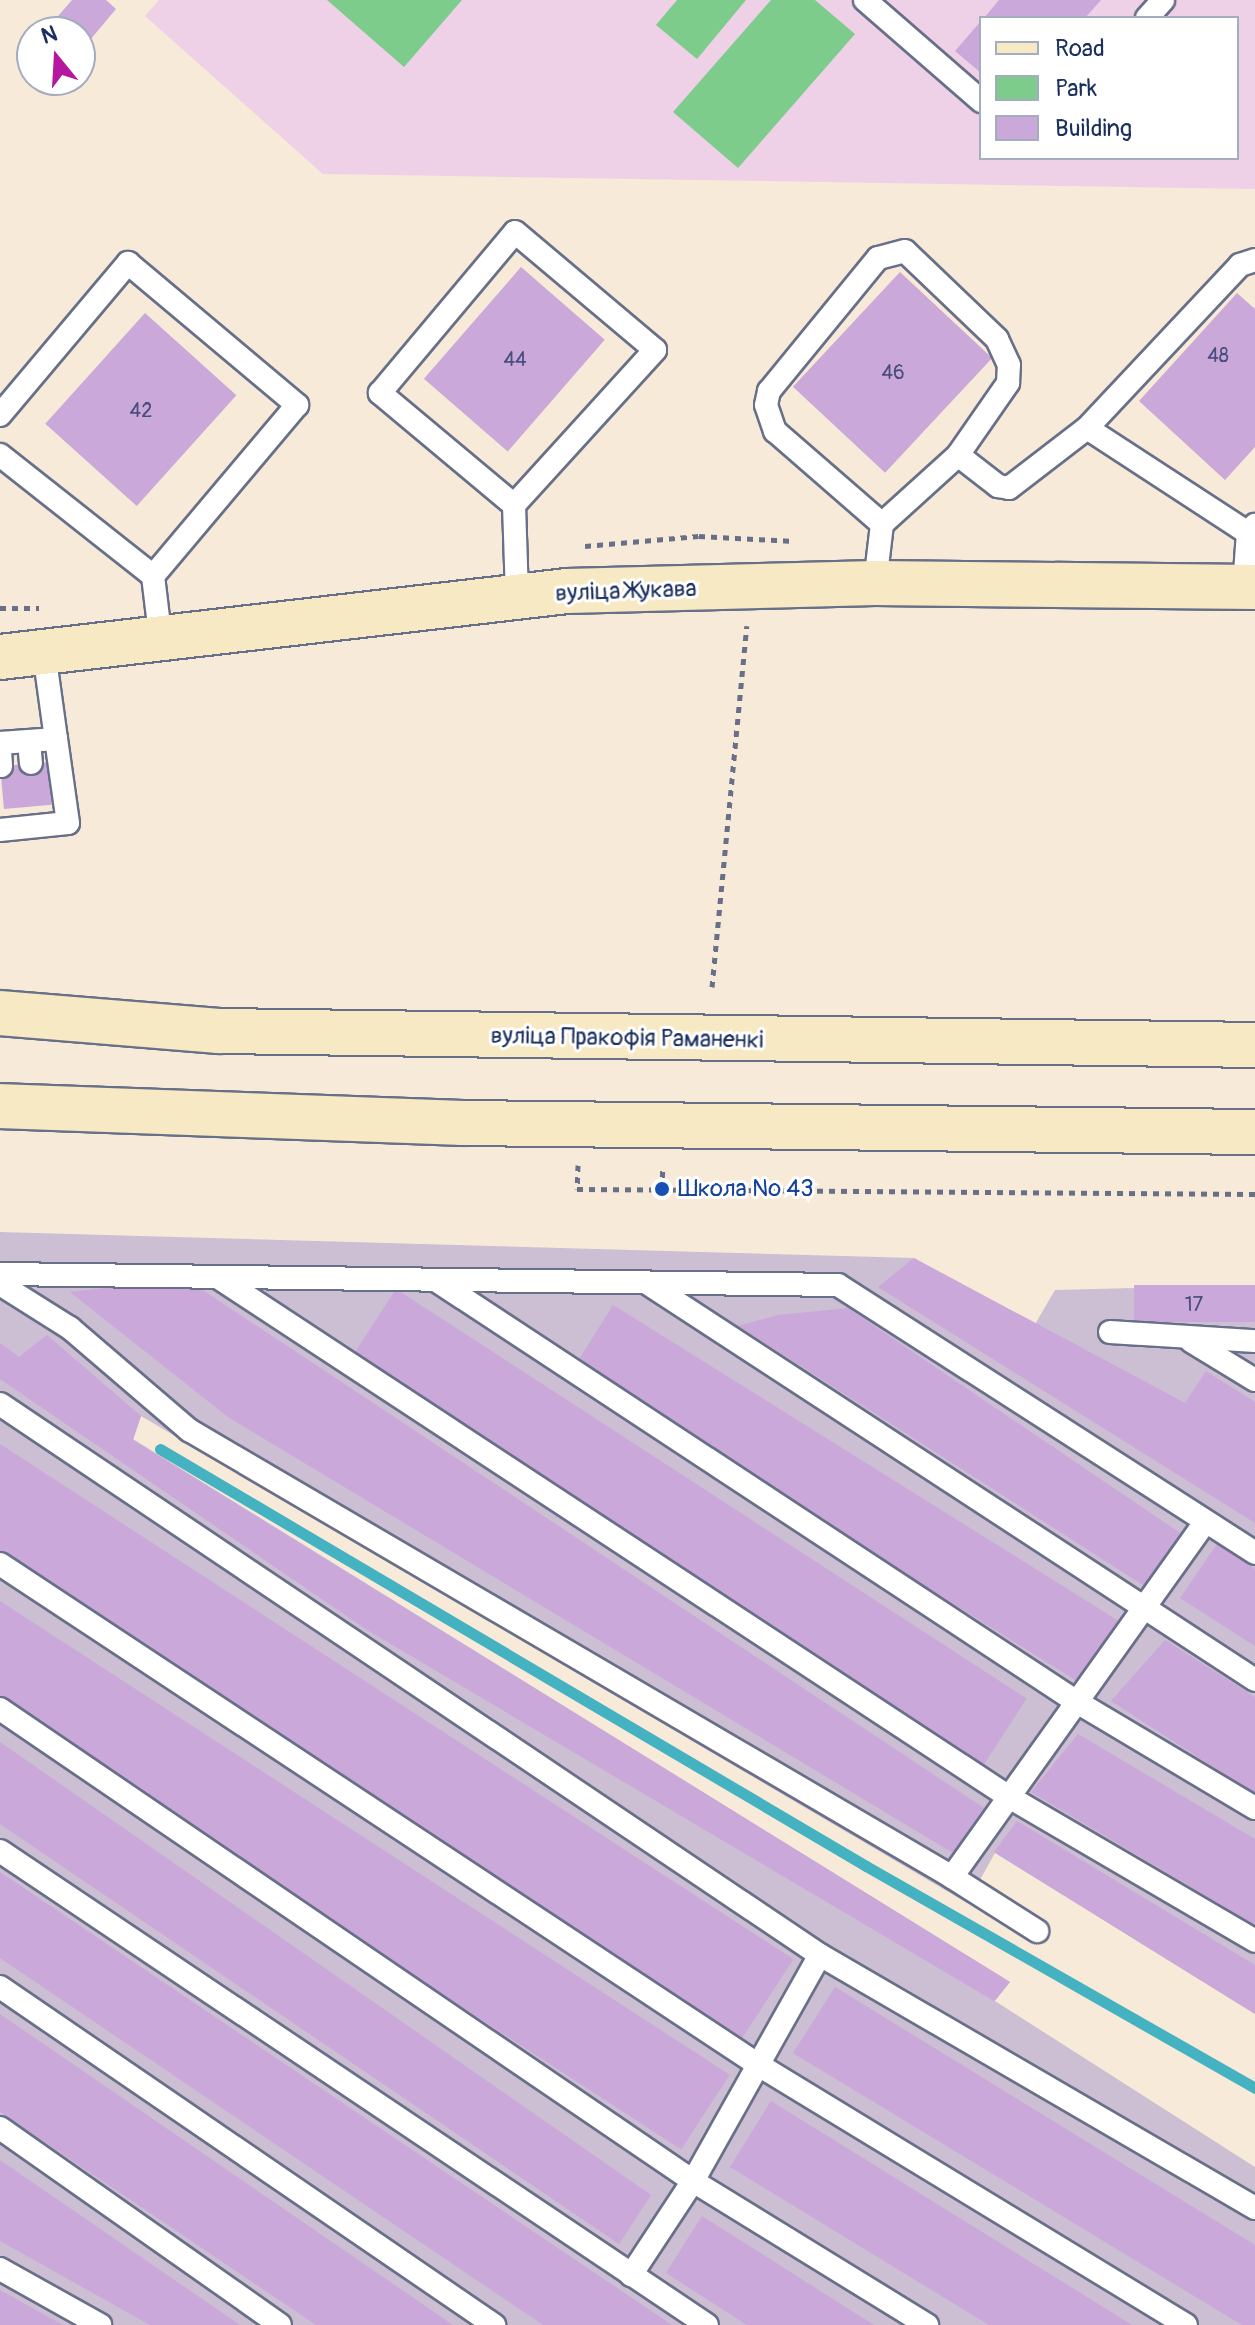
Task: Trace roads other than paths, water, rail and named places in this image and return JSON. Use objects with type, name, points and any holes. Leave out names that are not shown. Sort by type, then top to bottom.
[{"type":"street","name":"вуліца Жукава","points":[[0,657],[161,642],[517,594],[875,583],[1250,587]]},
{"type":"street","name":"вуліца Пракофія Раманенкі","points":[[0,1013],[218,1031],[1255,1045]]},
{"type":"street","points":[[0,1106],[462,1123],[1255,1132]]},
{"type":"lane","points":[[865,0],[979,99]]},
{"type":"lane","points":[[1149,16],[1163,0]]},
{"type":"lane","points":[[514,505],[380,393],[515,232],[655,350],[514,505],[517,594]]},
{"type":"lane","points":[[875,583],[882,524],[958,455],[1008,383],[1004,349],[917,259],[905,251],[892,251],[878,258],[779,379],[766,405],[775,431],[882,524]]},
{"type":"lane","points":[[958,455],[1009,488],[1087,428],[1240,265],[1255,260]]},
{"type":"lane","points":[[0,415],[128,263],[297,405],[153,576]]},
{"type":"lane","points":[[1087,428],[1251,529],[1250,587]]},
{"type":"lane","points":[[0,455],[153,576],[161,642]]},
{"type":"lane","points":[[5,823],[37,816],[68,823],[44,653]]},
{"type":"lane","points":[[0,743],[30,752],[56,739]]},
{"type":"lane","points":[[0,1274],[838,1285],[1255,1553]]},
{"type":"lane","points":[[218,1277],[1009,1797],[1255,1941]]},
{"type":"lane","points":[[436,1280],[1077,1702],[1255,1808]]},
{"type":"lane","points":[[647,1283],[1143,1611],[1255,1680]]},
{"type":"lane","points":[[0,1284],[70,1328],[189,1430],[952,1877],[1037,1931]]},
{"type":"lane","points":[[1110,1332],[1190,1341],[1255,1341]]},
{"type":"lane","points":[[1190,1341],[1255,1380]]},
{"type":"lane","points":[[0,1404],[820,1955],[1255,2208]]},
{"type":"lane","points":[[952,1877],[1205,1522]]},
{"type":"lane","points":[[0,1564],[757,2064],[1186,2325]]},
{"type":"lane","points":[[0,1709],[693,2181],[927,2325]]},
{"type":"lane","points":[[0,1851],[707,2325]]},
{"type":"lane","points":[[631,2275],[693,2181],[820,1955]]},
{"type":"lane","points":[[0,1987],[494,2325]]},
{"type":"lane","points":[[0,2128],[280,2325]]},
{"type":"lane","points":[[0,2269],[100,2325]]},
{"type":"waterway","points":[[160,1449],[866,1866],[1255,2088]]},
{"type":"place","name":"Школа № 43","points":[[662,1189]]}]
